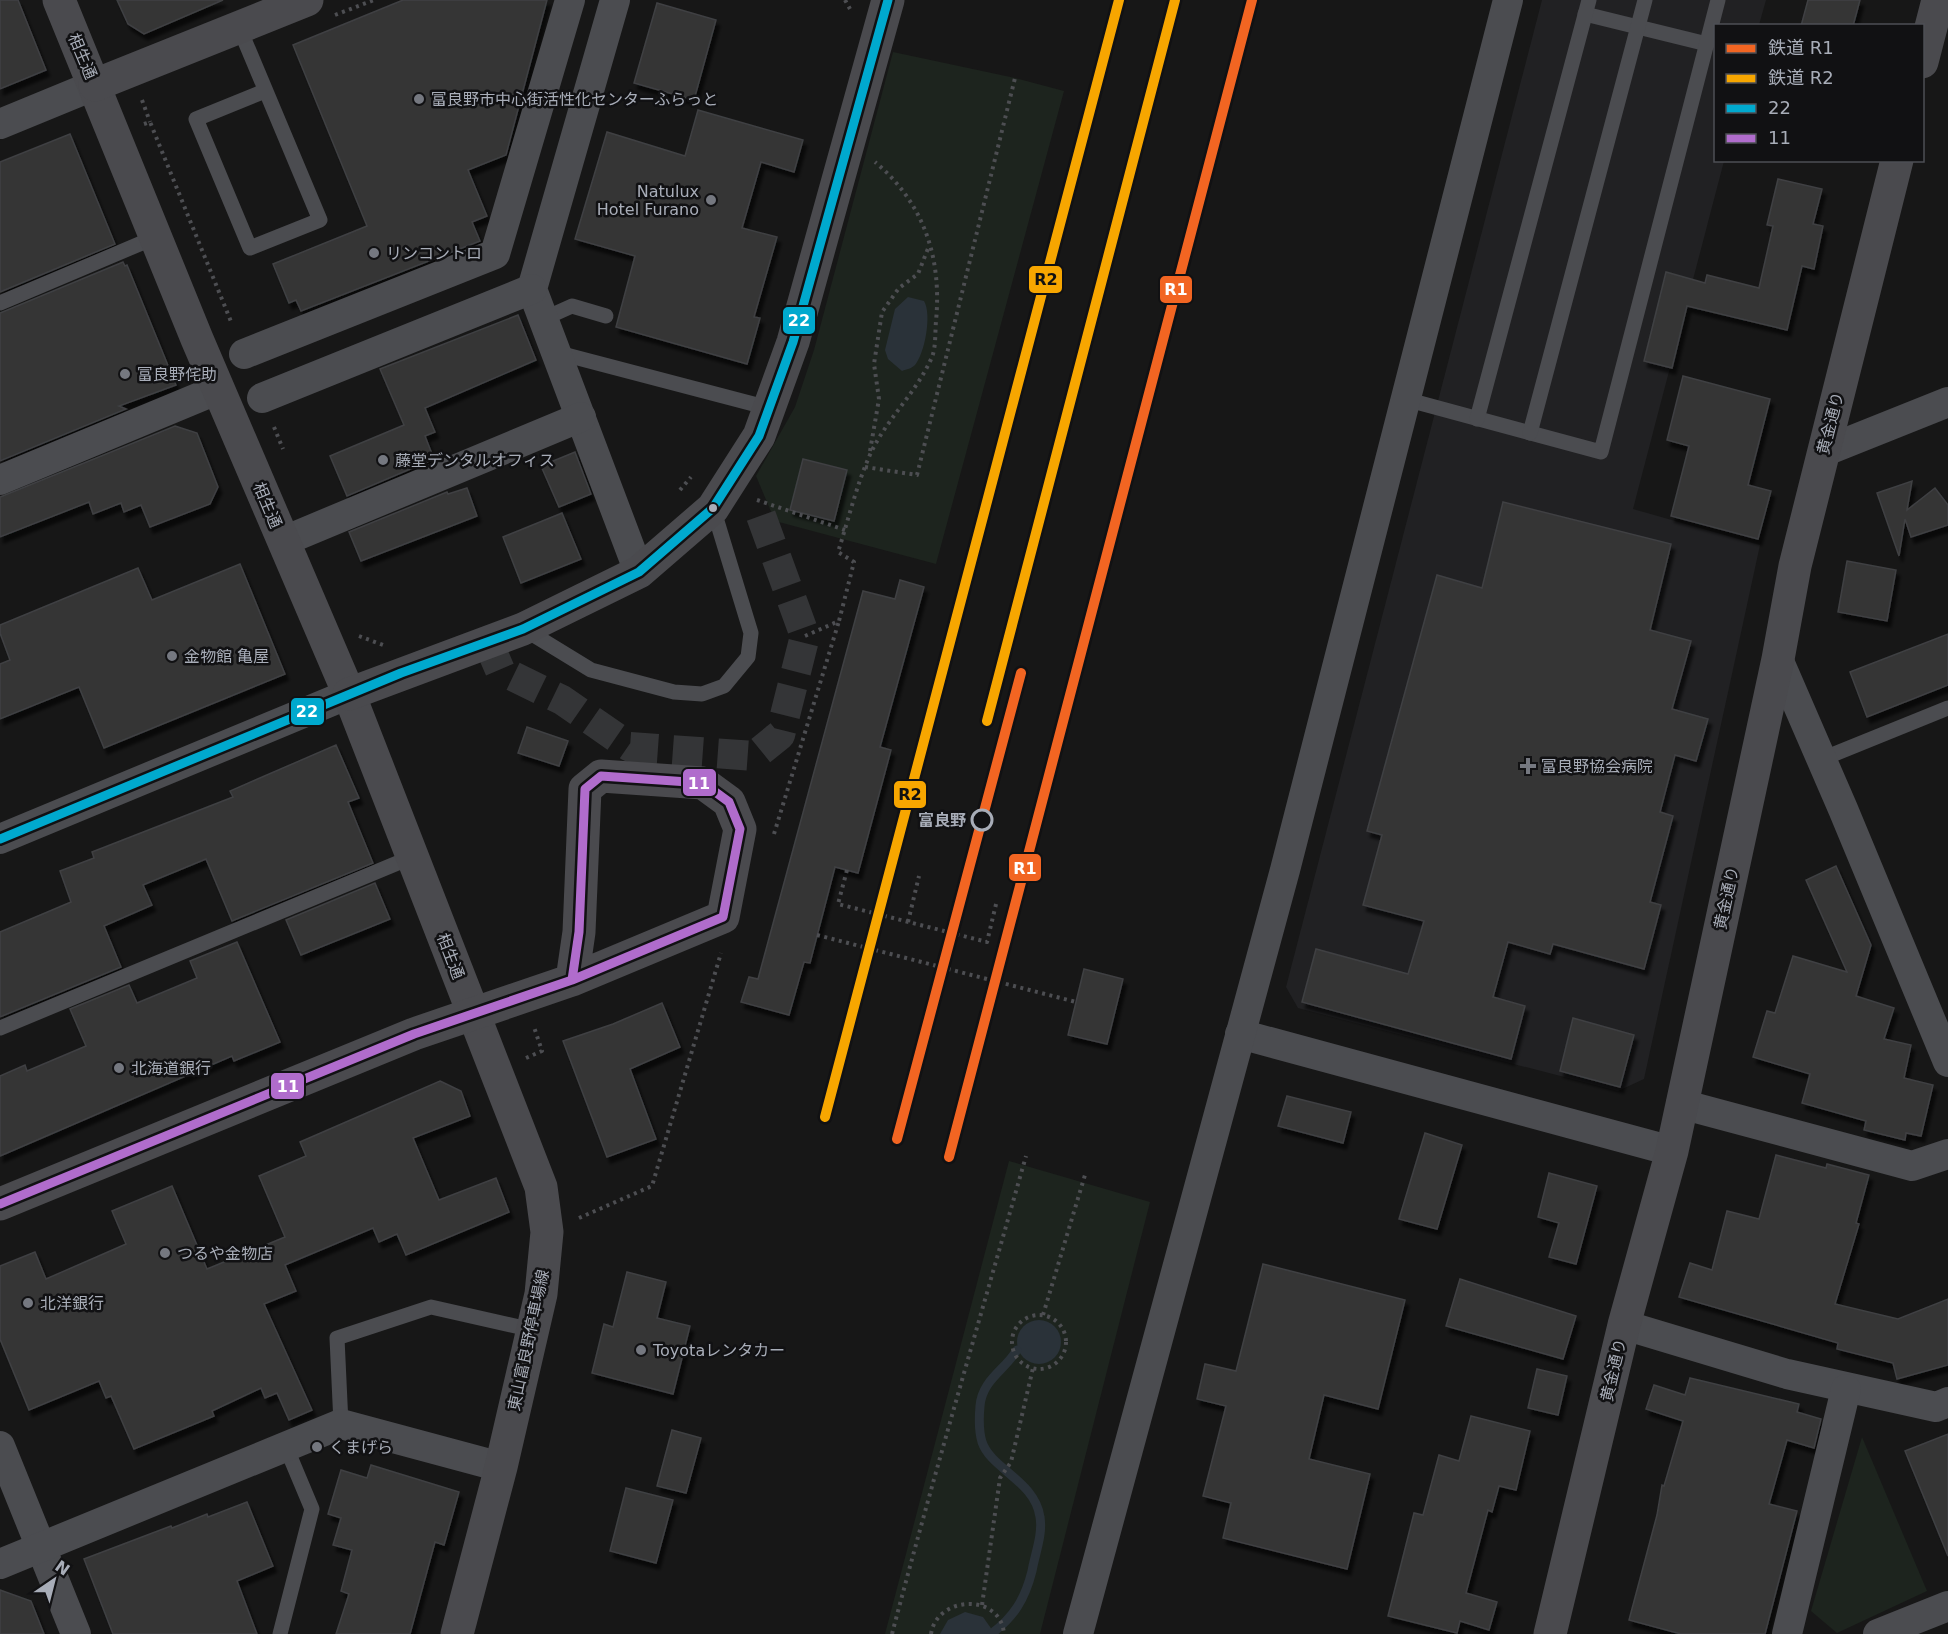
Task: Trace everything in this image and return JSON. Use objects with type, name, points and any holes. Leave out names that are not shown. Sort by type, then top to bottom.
[{"type":"street","name":"相生通","points":[[59,0],[219,389],[349,694],[473,1013]]},
{"type":"street","points":[[0,124],[308,0]]},
{"type":"street","points":[[244,354],[495,254],[570,0]]},
{"type":"street","points":[[615,0],[532,289],[639,572]]},
{"type":"street","points":[[0,840],[349,694],[523,628],[639,572],[713,508],[759,436],[793,342],[888,0]]},
{"type":"street","points":[[1078,1634],[1288,859],[1508,0]]},
{"type":"street","points":[[1924,58],[1938,0]]},
{"type":"street","name":"黄金通り","points":[[1550,1634],[1624,1325],[1671,1151],[1778,659],[1795,566],[1896,162]]},
{"type":"street","points":[[262,398],[532,289]]},
{"type":"street","points":[[0,480],[219,389]]},
{"type":"street","points":[[1823,452],[1948,402]]},
{"type":"street","points":[[284,541],[580,417]]},
{"type":"street","points":[[1778,659],[1945,1044]]},
{"type":"street","points":[[0,1204],[414,1034],[572,980],[723,917],[740,829],[729,802],[703,783],[601,776],[585,789],[579,932],[572,980]]},
{"type":"street","name":"東山富良野停車場線","points":[[457,1634],[501,1467],[542,1294],[548,1232],[541,1187],[498,1070],[473,1013]]},
{"type":"street","points":[[1240,1034],[1671,1151]]},
{"type":"street","points":[[1681,1104],[1912,1166],[1948,1154]]},
{"type":"street","points":[[1624,1325],[1846,1389],[1936,1407],[1948,1402]]},
{"type":"street","points":[[1787,1634],[1846,1389]]},
{"type":"street","points":[[0,1564],[341,1424],[501,1467]]},
{"type":"street","points":[[0,1446],[76,1634]]},
{"type":"street","points":[[1878,1634],[1948,1606]]},
{"type":"lane","points":[[1530,433],[1645,0]]},
{"type":"lane","points":[[1406,399],[1601,452],[1718,0]]},
{"type":"lane","points":[[1477,419],[1587,7],[1638,27],[1707,44]]},
{"type":"lane","points":[[239,27],[320,220],[250,248],[196,119],[265,91]]},
{"type":"lane","points":[[0,303],[156,237]]},
{"type":"lane","points":[[543,319],[572,306],[606,316]]},
{"type":"lane","points":[[555,352],[769,408]]},
{"type":"lane","points":[[523,628],[591,670],[674,692],[702,694],[724,686],[748,657],[751,633],[713,508]]},
{"type":"lane","points":[[1822,759],[1948,708]]},
{"type":"lane","points":[[0,1028],[412,857]]},
{"type":"lane","points":[[341,1424],[337,1338],[431,1307],[533,1330]]},
{"type":"lane","points":[[280,1634],[312,1509],[286,1447]]},
{"type":"path","points":[[865,467],[917,475],[1015,78]]},
{"type":"path","points":[[806,636],[839,621],[854,562],[838,552],[869,457],[885,425],[918,385],[933,354],[939,297],[930,244],[918,211],[894,178],[849,141]]},
{"type":"path","points":[[869,457],[879,399],[874,364],[882,312],[899,288],[918,274],[930,244]]},
{"type":"path","points":[[756,502],[845,530]]},
{"type":"path","points":[[847,870],[838,904],[987,942],[998,900]]},
{"type":"path","points":[[908,922],[919,876]]},
{"type":"path","points":[[817,935],[1076,1002]]},
{"type":"path","points":[[548,1232],[652,1186],[722,950]]},
{"type":"path","points":[[892,1634],[940,1465],[958,1388],[1026,1156]]},
{"type":"path","points":[[1044,1315],[1085,1175]]},
{"type":"path","points":[[1044,1315],[1059,1323],[1066,1338],[1066,1347],[1058,1362],[1050,1367],[1033,1368],[1017,1359],[1012,1342],[1018,1324],[1025,1318],[1044,1315]]},
{"type":"path","points":[[982,1605],[1000,1478],[1011,1462],[1033,1368]]},
{"type":"path","points":[[931,1634],[937,1619],[945,1610],[956,1604],[982,1605],[998,1619],[1004,1632]]},
{"type":"shaded area","name":"富良野協会病院","points":[[1542,0],[1766,0],[1759,24],[1714,24],[1714,162],[1724,162],[1633,509],[1760,545],[1644,1079],[1618,1091],[1298,1008],[1286,987]]},
{"type":"shaded area","points":[[893,52],[1064,91],[936,564],[775,521],[756,476],[795,407],[814,350]]},
{"type":"shaded area","points":[[908,297],[924,301],[927,324],[919,359],[913,366],[902,371],[888,359],[885,350],[895,309]]},
{"type":"shaded area","points":[[1009,1161],[1150,1202],[1040,1634],[885,1634]]},
{"type":"shaded area","points":[[1039,1320],[1048,1321],[1055,1326],[1060,1333],[1060,1351],[1055,1358],[1048,1363],[1039,1364],[1030,1363],[1023,1358],[1018,1351],[1017,1342],[1018,1333],[1023,1326],[1030,1321]]},
{"type":"shaded area","points":[[1862,1437],[1927,1591],[1837,1633],[1811,1611]]},
{"type":"shaded area","points":[[965,1612],[983,1617],[995,1634],[940,1634],[948,1620]]},
{"type":"building","points":[[0,0],[18,0],[46,70],[0,89]]},
{"type":"building","points":[[117,0],[223,0],[144,34],[128,24]]},
{"type":"building","name":"富良野市中心街活性化センターふらっと","points":[[403,0],[547,0],[506,155],[468,170],[487,216],[472,222],[480,241],[301,311],[296,300],[289,303],[273,264],[367,226],[293,45]]},
{"type":"building","points":[[1808,0],[1860,0],[1854,24],[1802,24]]},
{"type":"building","points":[[657,3],[716,20],[694,100],[634,83]]},
{"type":"building","points":[[698,110],[803,140],[794,172],[761,162],[742,228],[777,237],[754,317],[760,318],[747,364],[616,327],[635,256],[575,239],[607,132],[685,156]]},
{"type":"building","points":[[70,134],[115,244],[0,292],[0,162]]},
{"type":"building","points":[[1778,179],[1822,189],[1813,224],[1823,226],[1814,269],[1802,266],[1787,330],[1687,306],[1672,368],[1644,361],[1666,272],[1705,283],[1707,275],[1759,288],[1773,226],[1767,225]]},
{"type":"building","points":[[123,262],[125,266],[127,265],[176,385],[119,406],[126,409],[0,461],[0,313]]},
{"type":"building","points":[[518,315],[536,360],[425,408],[435,432],[425,436],[434,459],[347,496],[330,456],[404,425],[380,369]]},
{"type":"building","points":[[1683,376],[1770,399],[1748,485],[1771,491],[1758,539],[1671,516],[1689,446],[1667,440]]},
{"type":"building","points":[[175,426],[197,433],[218,487],[210,504],[150,527],[141,505],[124,512],[121,503],[93,514],[89,502],[0,537],[0,497]]},
{"type":"building","points":[[575,452],[591,494],[559,507],[541,466]]},
{"type":"building","points":[[803,459],[847,470],[834,521],[790,510]]},
{"type":"building","points":[[1912,481],[1907,510],[1935,488],[1948,505],[1948,525],[1911,537],[1905,519],[1899,556],[1877,493]]},
{"type":"building","points":[[467,488],[477,516],[361,561],[349,532],[447,492],[448,494]]},
{"type":"building","points":[[1503,502],[1671,544],[1650,630],[1691,641],[1672,709],[1708,719],[1696,761],[1675,755],[1660,812],[1673,816],[1650,902],[1661,905],[1644,969],[1553,944],[1550,954],[1508,942],[1493,997],[1525,1006],[1511,1059],[1302,1002],[1316,949],[1408,974],[1424,921],[1363,905],[1382,835],[1367,831],[1437,575],[1482,588]]},
{"type":"building","points":[[562,513],[581,559],[521,583],[503,537]]},
{"type":"building","points":[[1847,561],[1896,570],[1887,621],[1838,612]]},
{"type":"building","name":"金物館 亀屋","points":[[240,564],[285,674],[104,748],[79,687],[0,719],[0,664],[10,660],[0,633],[0,625],[138,568],[152,600]]},
{"type":"building","points":[[900,580],[924,587],[880,747],[891,750],[858,873],[835,867],[810,963],[804,962],[789,1015],[741,1002],[749,977],[758,979],[863,591],[895,599]]},
{"type":"building","points":[[1948,634],[1948,685],[1867,717],[1850,672]]},
{"type":"building","points":[[527,727],[568,741],[559,766],[518,753]]},
{"type":"building","points":[[336,745],[359,798],[348,802],[373,863],[232,921],[206,859],[143,885],[152,905],[104,926],[121,967],[0,1017],[0,932],[71,902],[60,871],[94,858],[92,852],[233,797],[230,791]]},
{"type":"building","points":[[1836,866],[1871,945],[1856,996],[1894,1008],[1884,1039],[1911,1045],[1904,1078],[1933,1085],[1921,1136],[1906,1133],[1905,1140],[1864,1130],[1866,1121],[1802,1103],[1810,1074],[1753,1057],[1767,1011],[1775,1013],[1793,956],[1847,972],[1806,880]]},
{"type":"building","points":[[375,883],[390,919],[301,955],[286,920]]},
{"type":"building","name":"北海道銀行","points":[[237,942],[280,1042],[234,1061],[232,1056],[0,1156],[0,1076],[25,1065],[27,1071],[86,1046],[70,1009],[129,985],[137,1003],[197,978],[190,961]]},
{"type":"building","points":[[1084,969],[1123,979],[1107,1044],[1068,1035]]},
{"type":"building","points":[[662,1003],[680,1047],[630,1069],[656,1139],[607,1157],[563,1041],[613,1024]]},
{"type":"building","points":[[1573,1018],[1634,1035],[1620,1087],[1560,1071]]},
{"type":"building","points":[[440,1081],[461,1091],[470,1116],[413,1138],[439,1200],[496,1178],[509,1212],[406,1255],[397,1234],[379,1242],[373,1228],[285,1265],[296,1291],[264,1304],[312,1410],[289,1420],[277,1393],[265,1398],[261,1388],[212,1411],[214,1416],[134,1449],[111,1396],[106,1398],[99,1381],[29,1410],[0,1339],[0,1266],[35,1252],[46,1279],[126,1244],[112,1211],[172,1186],[207,1269],[285,1237],[259,1176],[306,1156],[300,1142]]},
{"type":"building","points":[[1287,1096],[1351,1112],[1343,1143],[1278,1126]]},
{"type":"building","points":[[1425,1133],[1462,1145],[1437,1229],[1399,1219]]},
{"type":"building","points":[[1776,1155],[1826,1168],[1827,1164],[1869,1175],[1856,1223],[1859,1224],[1835,1304],[1898,1319],[1948,1299],[1948,1365],[1897,1379],[1893,1363],[1837,1349],[1838,1343],[1679,1297],[1690,1263],[1712,1270],[1727,1211],[1759,1219]]},
{"type":"building","points":[[1549,1173],[1597,1186],[1576,1264],[1549,1257],[1559,1223],[1538,1217]]},
{"type":"building","points":[[1263,1264],[1405,1300],[1378,1409],[1324,1395],[1309,1459],[1370,1474],[1347,1569],[1223,1538],[1231,1503],[1203,1496],[1226,1406],[1197,1399],[1205,1364],[1236,1371]]},
{"type":"building","name":"Toyotaレンタカー","points":[[627,1272],[666,1282],[657,1318],[690,1326],[673,1394],[592,1373],[604,1324],[613,1327]]},
{"type":"building","points":[[1460,1279],[1576,1316],[1563,1359],[1446,1326]]},
{"type":"building","points":[[1537,1369],[1567,1376],[1558,1415],[1528,1408]]},
{"type":"building","points":[[1690,1378],[1799,1404],[1797,1412],[1821,1419],[1814,1448],[1787,1440],[1769,1504],[1797,1511],[1765,1634],[1681,1634],[1629,1620],[1657,1515],[1662,1485],[1664,1486],[1683,1421],[1646,1409],[1654,1385],[1685,1395]]},
{"type":"building","points":[[1471,1416],[1530,1431],[1516,1490],[1499,1486],[1492,1512],[1488,1510],[1466,1593],[1497,1602],[1489,1630],[1460,1621],[1457,1633],[1388,1616],[1414,1513],[1423,1515],[1439,1455],[1459,1461]]},
{"type":"building","points":[[672,1430],[701,1438],[686,1493],[657,1486]]},
{"type":"building","points":[[1948,1434],[1948,1556],[1905,1451]]},
{"type":"building","points":[[371,1465],[459,1492],[444,1545],[435,1542],[410,1634],[336,1634],[349,1594],[341,1591],[352,1550],[333,1545],[341,1518],[328,1514],[341,1470],[367,1478]]},
{"type":"building","points":[[626,1488],[673,1500],[656,1563],[610,1551]]},
{"type":"building","points":[[247,1502],[273,1566],[237,1581],[257,1634],[113,1634],[84,1559],[171,1526],[172,1528],[207,1514],[208,1517]]},
{"type":"building","points":[[0,1590],[31,1601],[44,1634],[0,1634]]},
{"type":"waterway","points":[[991,1634],[1006,1621],[1022,1599],[1032,1571],[1040,1530],[1040,1517],[1030,1494],[994,1460],[982,1442],[980,1434],[980,1406],[985,1389],[1017,1350]]},
{"type":"tunnel","points":[[488,642],[500,670],[562,700],[630,747],[754,756],[780,735],[805,636],[756,502]]},
{"type":"rail line","name":"R2","points":[[825,1117],[1119,0]]},
{"type":"rail line","name":"R2","points":[[987,721],[1175,0]]},
{"type":"rail line","name":"R1","points":[[949,1157],[1252,0]]},
{"type":"rail line","name":"R1","points":[[897,1139],[1021,673]]},
{"type":"transit line","name":"22","points":[[0,839],[401,673],[523,629],[639,572],[713,508],[759,436],[793,342],[888,0]]},
{"type":"transit line","name":"11","points":[[0,1204],[414,1034],[572,980],[723,917],[740,829],[729,802],[703,783],[601,776],[585,789],[579,932],[572,980]]},
{"type":"place","name":"富良野市中心街活性化センターふらっと","points":[[419,99]]},
{"type":"place","name":"Natulux Hotel Furano","points":[[711,200]]},
{"type":"place","name":"リンコントロ","points":[[374,253]]},
{"type":"place","name":"富良野侘助","points":[[125,374]]},
{"type":"place","name":"藤堂デンタルオフィス","points":[[383,460]]},
{"type":"place","name":"金物館 亀屋","points":[[172,656]]},
{"type":"place","name":"富良野協会病院","points":[[1528,766]]},
{"type":"place","name":"富良野","points":[[982,820]]},
{"type":"place","name":"北海道銀行","points":[[119,1068]]},
{"type":"place","name":"つるや金物店","points":[[165,1253]]},
{"type":"place","name":"北洋銀行","points":[[28,1303]]},
{"type":"place","name":"Toyotaレンタカー","points":[[641,1350]]},
{"type":"place","name":"くまげら","points":[[317,1447]]}]
